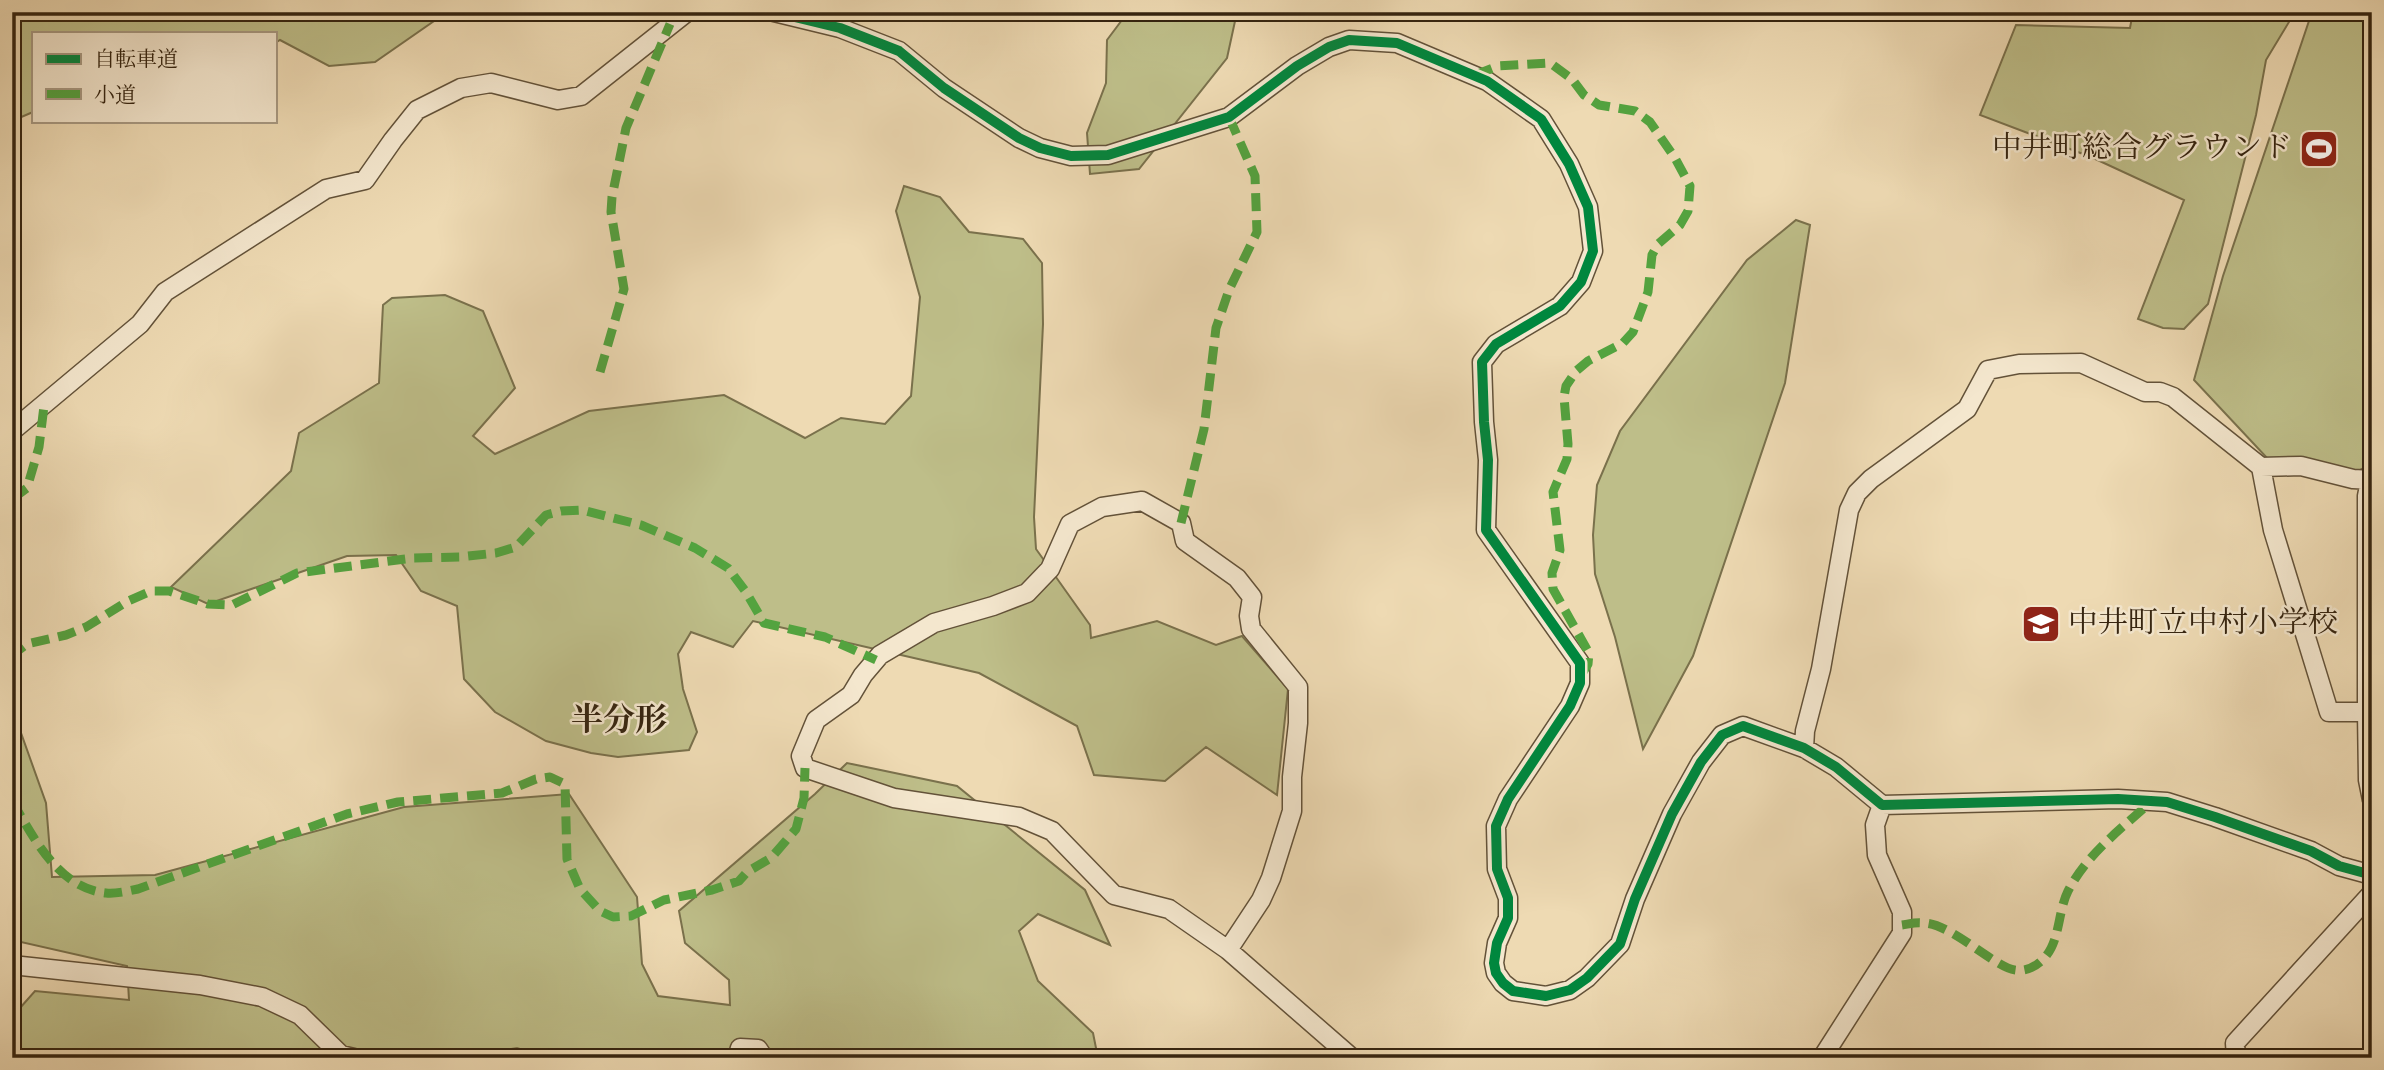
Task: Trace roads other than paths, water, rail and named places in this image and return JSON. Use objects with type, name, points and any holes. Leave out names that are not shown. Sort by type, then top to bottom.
[{"type":"street","points":[[12,431],[140,324],[165,292],[326,189],[365,180],[417,110],[461,88],[491,83],[558,100],[581,96],[687,12]]},
{"type":"street","points":[[774,12],[840,29],[899,51],[944,88],[1019,138],[1040,148],[1070,156],[1108,155],[1229,117],[1297,66],[1329,47],[1349,40],[1397,43],[1487,80],[1541,119],[1569,164],[1588,208],[1593,251],[1581,282],[1560,306],[1496,344],[1482,362],[1488,460],[1486,530],[1580,663],[1580,682],[1570,706],[1508,799],[1496,826],[1497,869],[1508,898],[1508,918],[1497,943],[1494,962],[1496,973],[1503,983],[1513,990],[1546,996],[1570,990],[1587,978],[1620,944],[1634,899],[1672,814],[1700,762],[1722,736],[1744,726],[1804,748],[1836,767],[1882,805],[2118,799],[2167,802],[2311,852],[2339,866],[2372,875]]},
{"type":"street","points":[[1804,748],[1805,731],[1821,669],[1849,510],[1857,493],[1871,479],[1967,409],[1988,370],[2019,364],[2081,363],[2145,392],[2160,392],[2172,397],[2262,467],[2301,466],[2353,479],[2371,477],[2367,496],[2367,712],[2368,780],[2372,800]]},
{"type":"street","points":[[2262,467],[2273,530],[2329,712],[2367,712]]},
{"type":"street","points":[[1228,950],[1261,900],[1271,878],[1292,811],[1298,687],[1251,629],[1249,616],[1252,597],[1237,578],[1185,541],[1181,523],[1142,501],[1102,507],[1070,524],[1050,569],[1027,593],[934,623],[880,655],[851,695],[816,720],[801,756],[805,768],[894,797],[1019,817],[1052,831],[1114,895],[1169,909],[1228,950],[1352,1058]]},
{"type":"street","points":[[1822,1058],[1902,933],[1902,912],[1877,855],[1875,825],[1882,805]]},
{"type":"street","points":[[2237,1058],[2235,1043],[2372,893]]},
{"type":"street","points":[[12,965],[200,985],[262,997],[300,1015],[341,1055],[354,1058]]},
{"type":"street","points":[[737,1058],[740,1048],[758,1049],[764,1058]]},
{"type":"place","name":"中井町総合グラウンド","points":[[2319,149]]},
{"type":"place","name":"中井町立中村小学校","points":[[2041,624]]},
{"type":"district","name":"半分形","points":[[619,722]]}]
